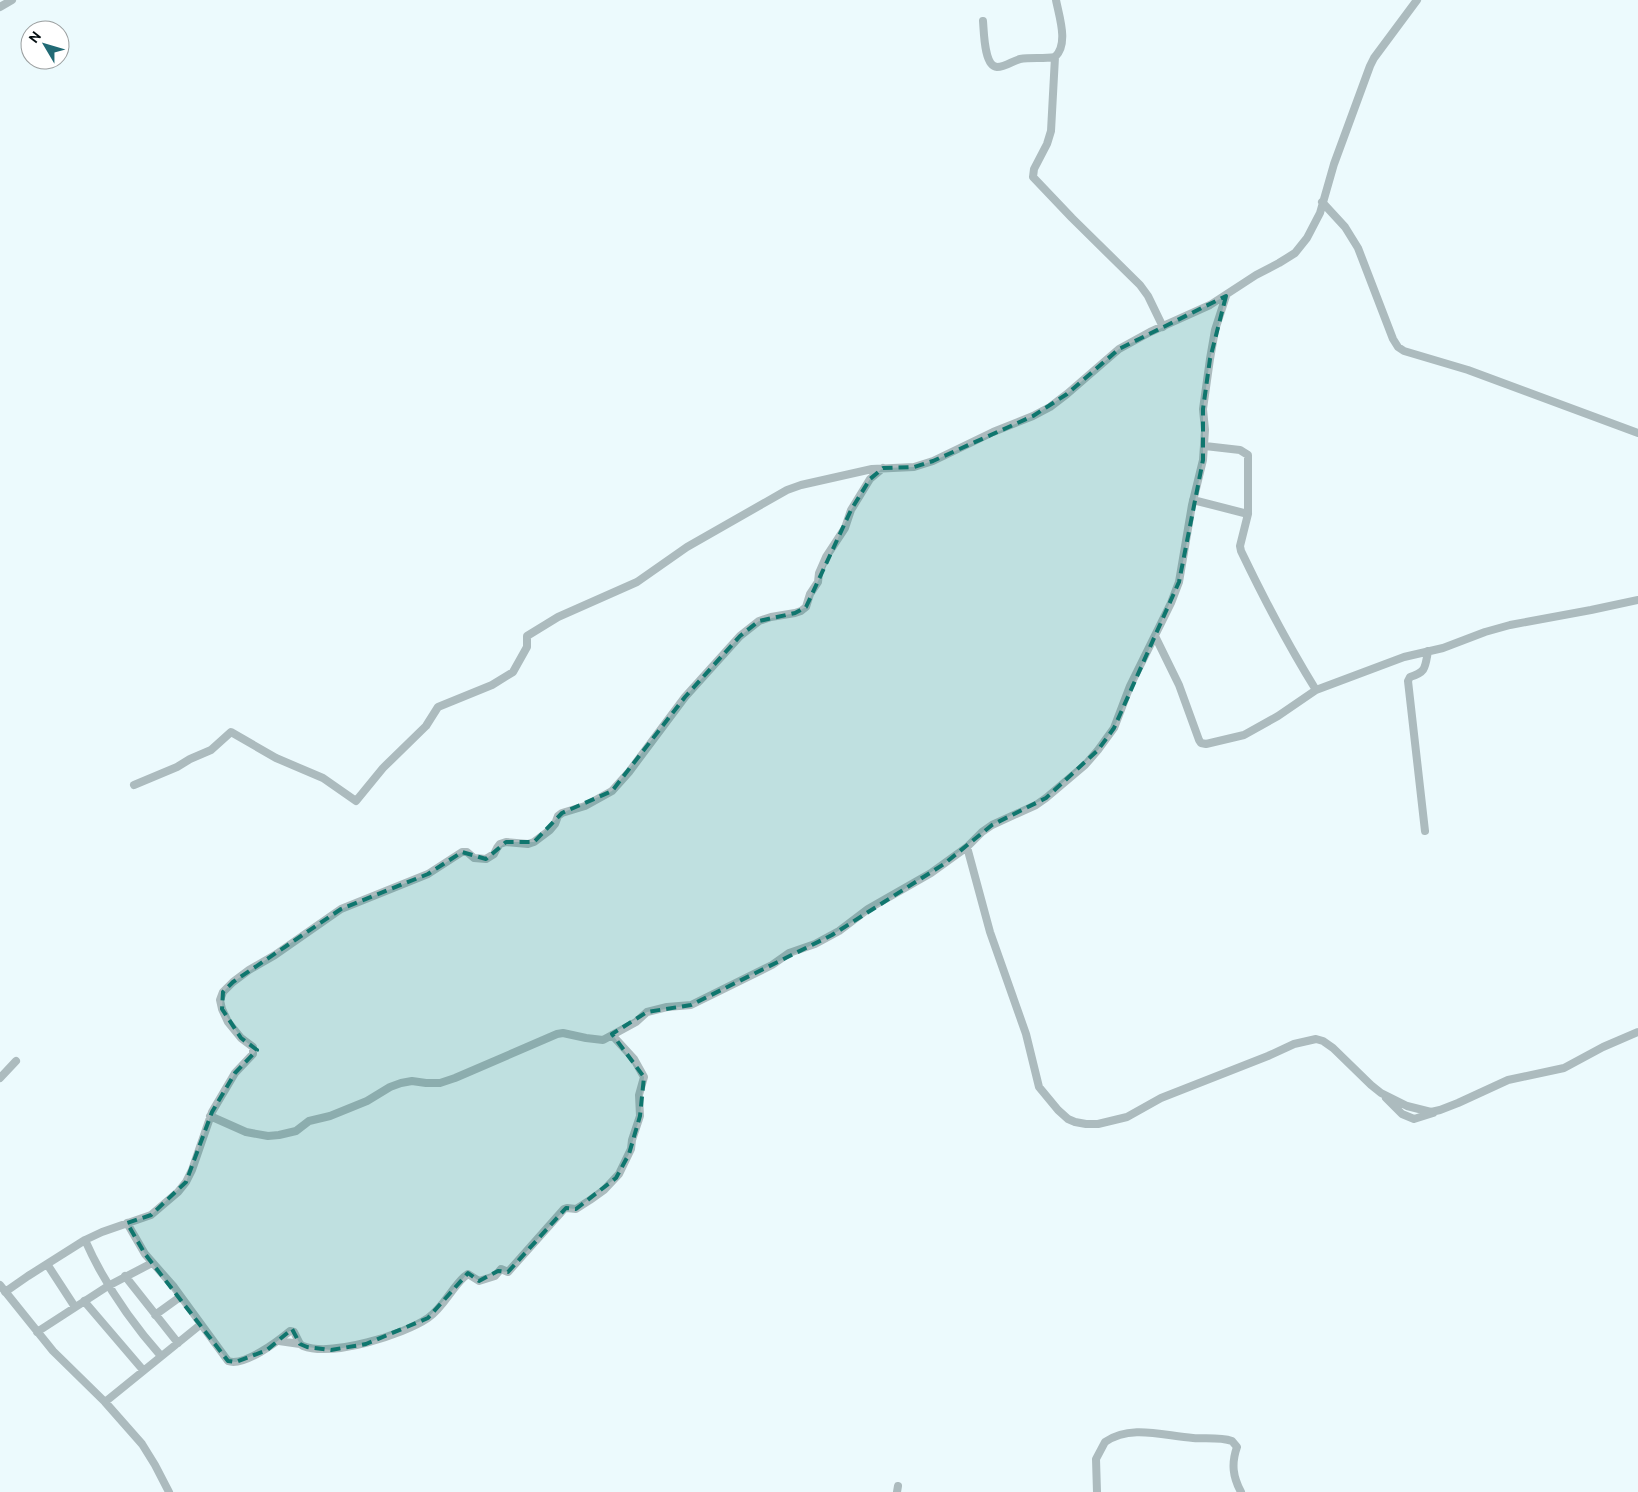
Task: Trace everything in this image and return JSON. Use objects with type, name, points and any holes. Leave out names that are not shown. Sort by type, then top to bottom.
[{"type":"street","points":[[0,7],[12,0]]},
{"type":"street","points":[[1056,0],[1062,41],[1060,49],[1055,56],[1051,131],[1047,144],[1034,169],[1034,177],[1072,218],[1140,284],[1163,327]]},
{"type":"street","points":[[134,785],[211,750],[232,732],[276,758],[323,778],[356,801],[380,772],[419,733],[438,707],[492,685],[513,672],[527,648],[527,636],[547,622],[626,588],[694,543],[786,490],[800,485],[883,468],[914,467],[1034,416],[1050,407],[1119,349],[1150,332],[1210,305],[1226,296],[1241,284],[1295,253],[1313,228],[1370,66],[1417,0]]},
{"type":"street","points":[[983,21],[988,58],[992,65],[998,67],[1008,65],[1019,59],[1055,56]]},
{"type":"street","points":[[1322,202],[1345,227],[1358,248],[1393,339],[1398,347],[1404,351],[1468,370],[1638,433]]},
{"type":"street","points":[[210,1116],[246,1132],[268,1136],[288,1133],[296,1131],[309,1121],[330,1116],[367,1101],[390,1087],[412,1081],[426,1084],[440,1083],[563,1032],[603,1040],[636,1022],[647,1012],[667,1007],[691,1005],[772,965],[789,953],[815,944],[832,935],[868,909],[931,872],[966,847],[992,825],[1036,805],[1046,798],[1085,765],[1114,728],[1130,686],[1176,594],[1205,446],[1203,410],[1210,359],[1215,330],[1226,296]]},
{"type":"street","points":[[1205,446],[1240,450],[1248,455],[1248,514],[1240,546],[1241,551],[1264,599],[1316,690]]},
{"type":"street","points":[[6,1292],[85,1240],[151,1215],[178,1192],[186,1182],[192,1170],[210,1116],[235,1074],[253,1054],[254,1050],[232,1027],[222,1009],[220,1000],[223,992],[233,982],[341,908],[428,874],[462,852],[466,852],[474,858],[486,859],[494,854],[500,844],[506,842],[528,844],[534,842],[550,830],[558,816],[562,813],[592,803],[612,791],[629,772],[685,697],[740,636],[759,621],[795,613],[806,607],[810,594],[818,582],[819,574],[826,558],[845,528],[851,510],[870,479],[883,468]]},
{"type":"street","points":[[1193,500],[1248,514]]},
{"type":"street","points":[[1155,636],[1179,685],[1201,743],[1206,744],[1244,735],[1278,716],[1316,690],[1404,657],[1443,648],[1510,625],[1638,600]]},
{"type":"street","points":[[1425,831],[1408,681],[1424,671],[1428,651]]},
{"type":"street","points":[[966,847],[990,932],[1026,1034],[1039,1087],[1046,1097],[1068,1118],[1086,1124],[1098,1124],[1127,1117],[1161,1098],[1294,1044],[1316,1039],[1323,1041],[1333,1048],[1402,1114],[1418,1119],[1508,1080],[1564,1068],[1603,1047],[1638,1032]]},
{"type":"street","points":[[279,1341],[331,1350],[366,1344],[417,1324],[436,1312],[468,1274],[479,1281],[495,1276],[501,1269],[508,1272],[564,1209],[576,1209],[604,1190],[616,1178],[631,1149],[640,1116],[639,1095],[644,1077],[634,1059],[612,1035]]},
{"type":"street","points":[[0,1078],[16,1061]]},
{"type":"street","points":[[127,1223],[140,1246],[164,1275],[225,1358],[231,1363],[267,1350],[290,1331],[292,1331],[300,1344]]},
{"type":"street","points":[[85,1240],[108,1286],[130,1318],[161,1356]]},
{"type":"street","points":[[37,1332],[108,1286],[152,1262]]},
{"type":"street","points":[[47,1264],[75,1307]]},
{"type":"street","points":[[125,1276],[178,1343]]},
{"type":"street","points":[[0,1285],[53,1351],[105,1402],[142,1444],[156,1465],[169,1492]]},
{"type":"street","points":[[155,1315],[180,1298]]},
{"type":"street","points":[[84,1301],[143,1370]]},
{"type":"street","points":[[105,1402],[200,1324]]},
{"type":"street","points":[[1097,1492],[1096,1459],[1105,1442],[1123,1434],[1142,1433],[1191,1438],[1218,1438],[1236,1444],[1237,1448],[1233,1464],[1234,1477],[1241,1492]]},
{"type":"highlighted area","points":[[1226,296],[1210,359],[1203,409],[1203,460],[1179,582],[1114,728],[1098,750],[1046,798],[992,825],[944,864],[832,935],[691,1005],[647,1012],[612,1034],[644,1077],[640,1116],[629,1154],[616,1178],[576,1209],[566,1208],[508,1272],[498,1271],[479,1281],[468,1273],[428,1318],[366,1344],[331,1350],[307,1347],[300,1344],[292,1329],[267,1350],[236,1362],[228,1361],[145,1254],[127,1223],[151,1215],[186,1182],[212,1112],[235,1073],[257,1050],[241,1038],[222,1009],[223,992],[233,982],[341,909],[428,874],[462,852],[486,859],[506,842],[534,842],[562,813],[612,791],[685,697],[740,636],[759,621],[795,613],[806,607],[851,510],[870,479],[883,468],[914,467],[933,461],[1033,416],[1067,394],[1119,349]]}]
